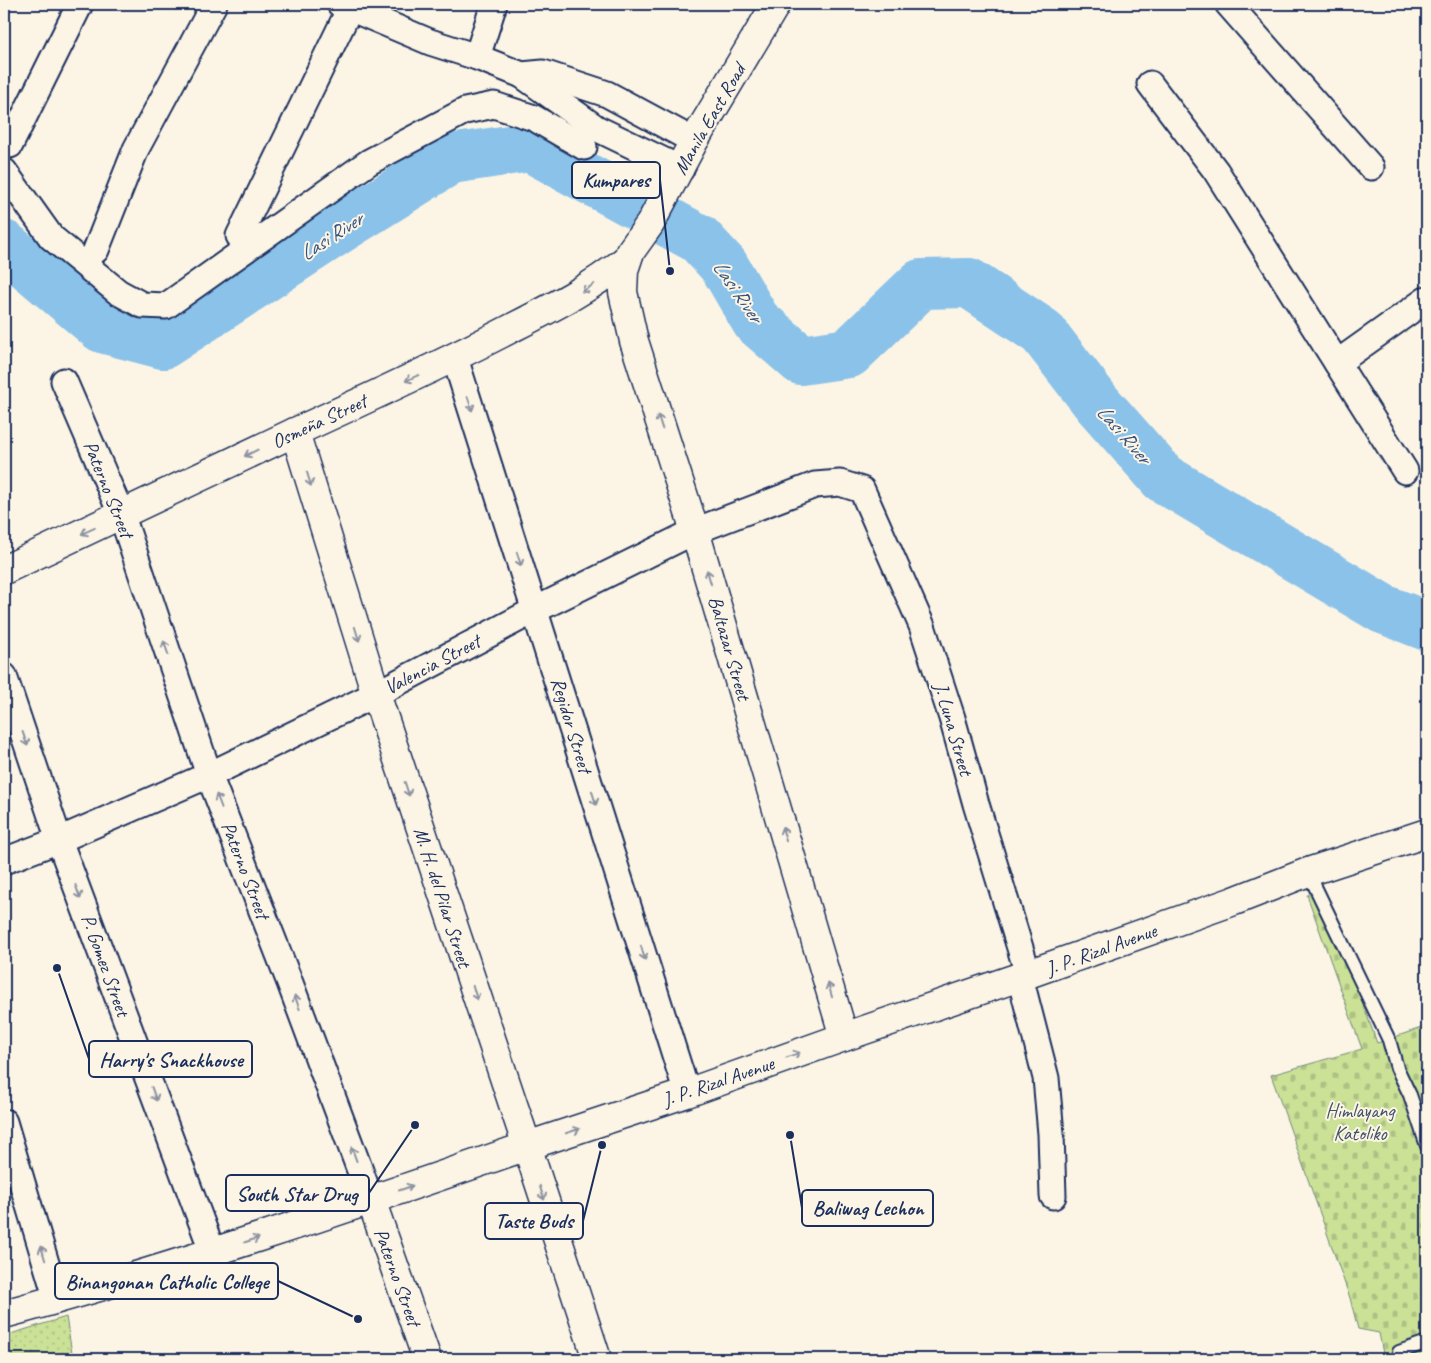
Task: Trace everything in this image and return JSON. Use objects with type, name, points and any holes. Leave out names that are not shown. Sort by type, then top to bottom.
[{"type":"main road","name":"Manila East Road","points":[[627,259],[664,200],[694,141],[774,4]]},
{"type":"main road","name":"Osmeña Street","points":[[4,570],[455,358],[583,291],[604,278],[627,259]]},
{"type":"main road","name":"Baltazar Street","points":[[627,259],[624,270],[623,292],[629,321],[695,531],[844,1037]]},
{"type":"main road","name":"M. H. del Pilar Street","points":[[295,432],[376,694],[597,1359]]},
{"type":"main road","name":"J. P. Rizal Avenue","points":[[4,1314],[57,1300],[213,1252],[371,1200],[1024,976],[1234,901],[1308,872],[1427,833]]},
{"type":"main road","name":"Paterno Street","points":[[371,1200],[427,1359]]},
{"type":"street","points":[[96,250],[136,149],[214,4]]},
{"type":"street","points":[[476,57],[494,4]]},
{"type":"street","points":[[1228,4],[1371,167]]},
{"type":"street","points":[[10,146],[76,5]]},
{"type":"street","points":[[239,236],[347,5],[430,42],[522,75],[596,128],[681,169]]},
{"type":"street","points":[[522,75],[543,73],[607,94],[694,141]]},
{"type":"street","points":[[1150,84],[1216,171],[1405,471]]},
{"type":"street","points":[[4,171],[51,237],[118,292],[142,305],[166,306],[369,162],[465,111],[494,105],[534,118],[584,147]]},
{"type":"street","points":[[1337,363],[1427,299]]},
{"type":"street","name":"Regidor Street","points":[[455,358],[687,1093]]},
{"type":"street","name":"Paterno Street","points":[[64,381],[122,516],[209,776],[290,983],[371,1200]]},
{"type":"street","name":"Valencia Street","points":[[4,861],[59,840],[209,776],[376,694],[535,610],[695,531],[816,485],[840,483],[862,490]]},
{"type":"street","name":"J. Luna Street","points":[[862,490],[922,626],[952,718],[1024,976],[1046,1078],[1051,1134],[1053,1196]]},
{"type":"street","name":"P. Gomez Street","points":[[4,676],[59,840],[213,1252]]},
{"type":"street","points":[[4,1122],[57,1300]]},
{"type":"lane","points":[[1308,872],[1388,1040],[1397,1068],[1410,1095],[1427,1146]]},
{"type":"lane","points":[[1401,1359],[1399,1352],[1427,1342]]},
{"type":"green space","name":"Himlayang Katoliko","points":[[1324,894],[1377,1043],[1427,1026],[1427,1359],[1384,1359],[1379,1333],[1358,1329],[1350,1298],[1271,1075],[1362,1049],[1307,895]]},
{"type":"green space","points":[[66,1317],[73,1359],[4,1359],[4,1336]]},
{"type":"waterway","name":"Lasi River","points":[[4,245],[102,328],[163,344],[339,229],[451,159],[530,147],[699,239],[724,266],[756,321],[801,360],[849,353],[921,284],[969,283],[1042,332],[1097,403],[1163,478],[1383,609],[1427,626]]},
{"type":"place","name":"Kumpares","points":[[670,271]]},
{"type":"place","name":"Harry's Snackhouse","points":[[57,968]]},
{"type":"place","name":"South Star Drug","points":[[415,1125]]},
{"type":"place","name":"Baliwag Lechon","points":[[790,1135]]},
{"type":"place","name":"Taste Buds","points":[[602,1145]]},
{"type":"place","name":"Binangonan Catholic College","points":[[358,1319]]}]
